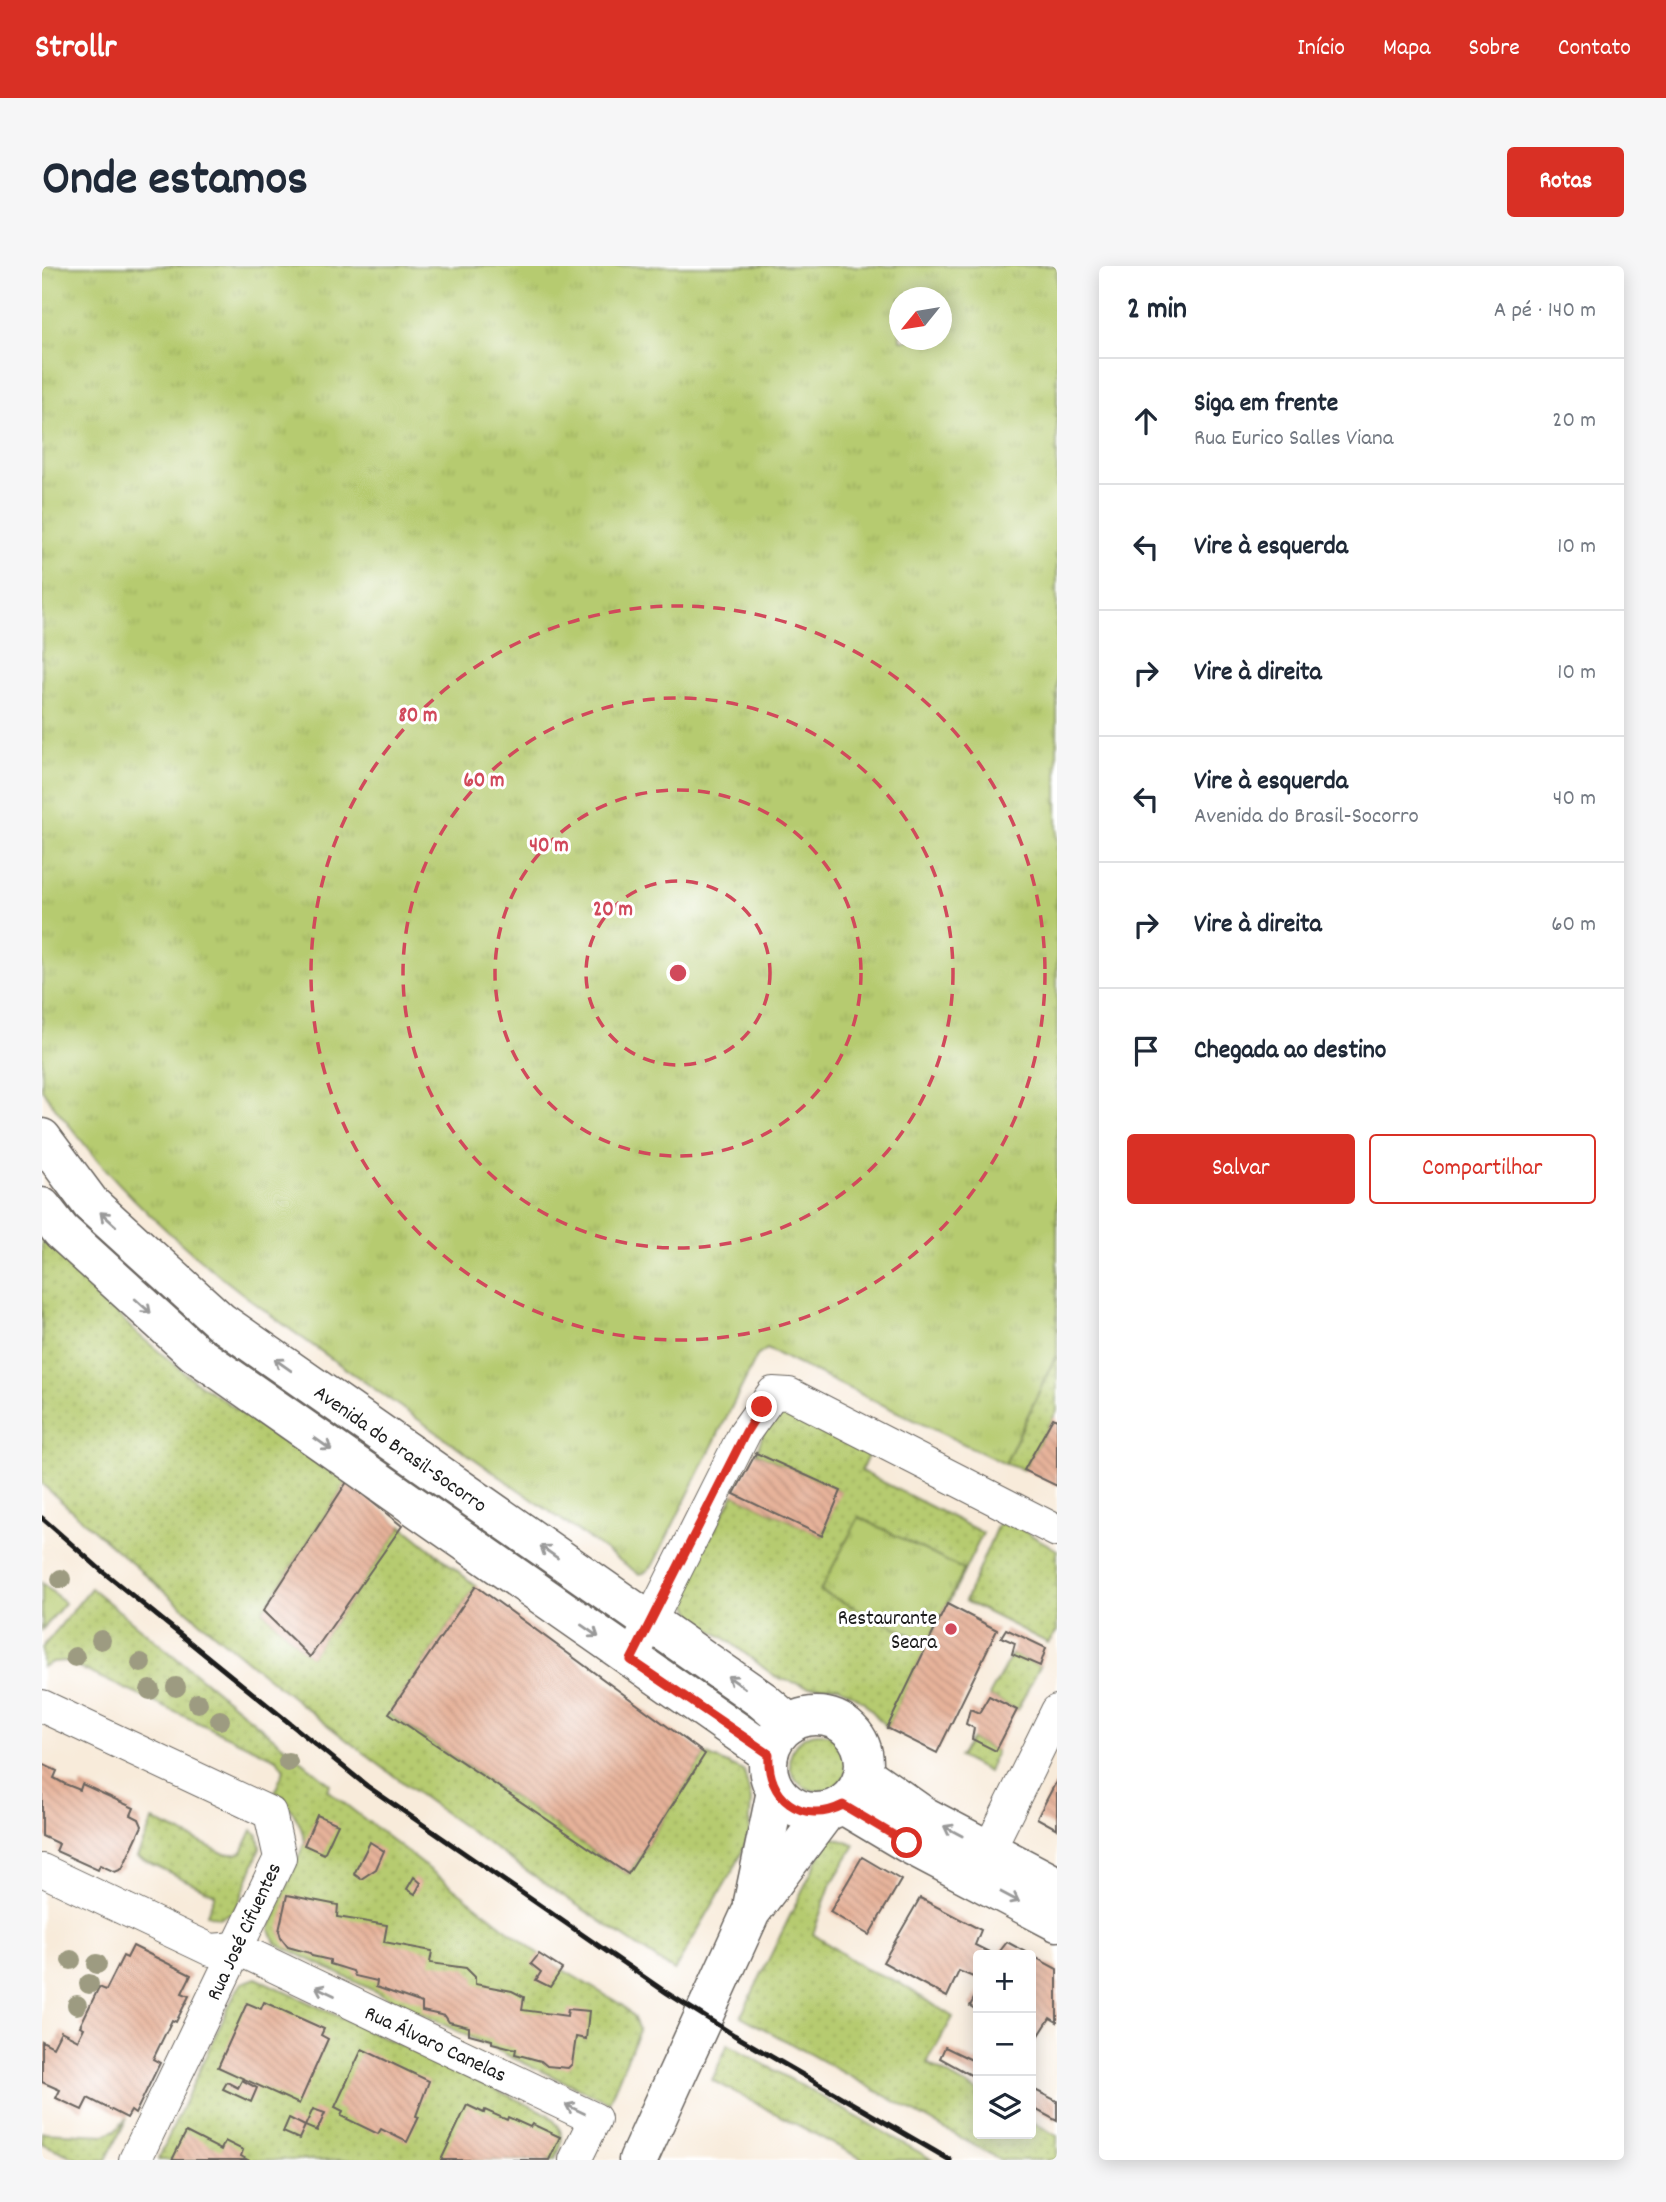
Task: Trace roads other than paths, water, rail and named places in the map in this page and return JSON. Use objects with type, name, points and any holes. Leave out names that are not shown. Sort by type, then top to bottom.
[{"type":"main road","name":"Avenida do Brasil-Socorro","points":[[42,1138],[91,1204],[220,1321],[762,1700],[778,1756]]},
{"type":"main road","name":"Avenida do Brasil-Socorro","points":[[42,1207],[61,1231],[195,1353],[631,1660],[778,1756]]},
{"type":"main road","points":[[751,1912],[778,1756],[804,1717],[821,1716],[837,1720],[850,1730],[860,1743],[864,1774],[853,1797],[834,1808],[811,1812],[797,1809],[785,1801],[778,1756]]},
{"type":"main road","points":[[864,1774],[924,1816],[982,1865],[1057,1922]]},
{"type":"main road","points":[[834,1808],[907,1843],[1057,1886]]},
{"type":"main road","points":[[638,2160],[751,1912],[834,1808]]},
{"type":"street","points":[[631,1660],[746,1432],[773,1393],[789,1394],[1057,1531]]},
{"type":"street","name":"Rua José Cifuentes","points":[[42,1706],[270,1812],[280,1858],[135,2160]]},
{"type":"street","points":[[982,1865],[1057,1711]]},
{"type":"street","points":[[42,1870],[211,1950],[236,1948]]},
{"type":"street","name":"Rua Álvaro Canelas","points":[[236,1948],[596,2119],[575,2160]]},
{"type":"railway","points":[[42,1518],[102,1571],[367,1786],[667,1993],[734,2035],[950,2160]]},
{"type":"place","name":"Restaurante Seara","points":[[951,1629]]}]
